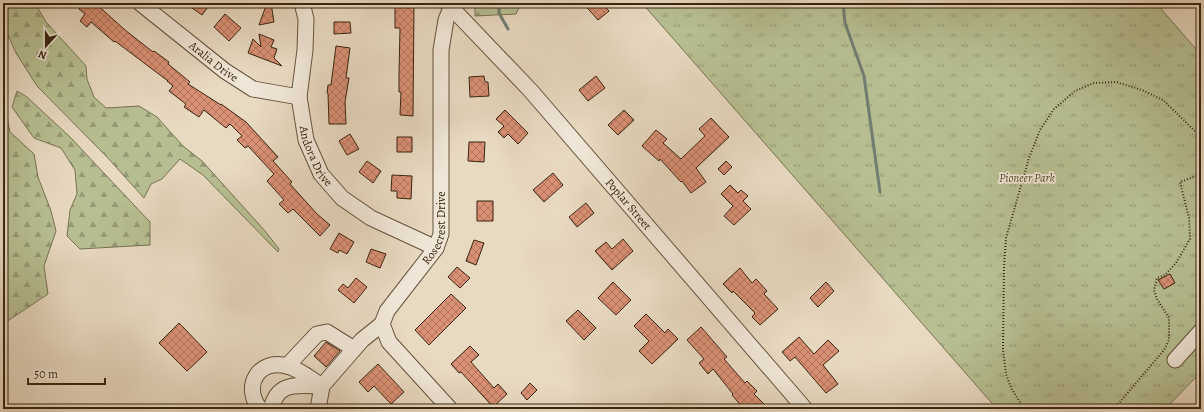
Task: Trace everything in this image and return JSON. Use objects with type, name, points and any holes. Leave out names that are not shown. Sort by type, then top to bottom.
[{"type":"street","name":"Aralia Drive","points":[[140,3],[224,71],[252,89],[299,97]]},
{"type":"street","name":"Andora Drive","points":[[302,3],[306,19],[305,50],[299,97],[306,140],[321,174],[342,198],[372,218],[436,248]]},
{"type":"street","name":"Rosecrest Drive","points":[[382,324],[387,311],[436,248],[441,234],[441,50],[450,4]]},
{"type":"street","name":"Poplar Street","points":[[450,4],[531,91],[805,409]]},
{"type":"street","points":[[318,409],[322,386],[362,340],[382,324],[390,342],[450,409]]},
{"type":"street","points":[[1175,360],[1201,331]]},
{"type":"street","points":[[287,366],[317,334],[327,332],[354,350]]},
{"type":"street","points":[[260,409],[255,404],[252,392],[252,381],[263,368],[274,365],[287,366],[322,386]]},
{"type":"street","points":[[271,409],[273,400],[280,390],[286,387],[322,386]]},
{"type":"path","points":[[1026,409],[1011,388],[1006,374],[1003,350],[1004,267],[1006,238],[1029,158],[1040,130],[1054,109],[1075,91],[1094,84],[1116,82],[1142,90],[1163,100],[1201,137]]},
{"type":"path","points":[[1114,409],[1164,350],[1169,340],[1169,318],[1157,299],[1154,290],[1157,278],[1165,275],[1176,263],[1190,239],[1189,218],[1180,182],[1196,176],[1201,172]]},
{"type":"green space","points":[[3,3],[35,3],[46,22],[86,66],[87,79],[94,97],[106,108],[139,106],[157,117],[183,146],[202,161],[265,231],[279,249],[278,252],[203,175],[180,159],[162,179],[151,184],[144,198],[106,156],[37,86],[16,53],[3,24]]},
{"type":"green space","points":[[475,3],[521,3],[516,14],[475,16]]},
{"type":"green space","name":"Pioneer Park","points":[[642,3],[1156,3],[1201,55],[1201,372],[1165,409],[997,409]]},
{"type":"green space","points":[[17,91],[27,97],[70,137],[150,222],[150,245],[80,249],[67,236],[70,210],[77,194],[75,170],[61,148],[34,138],[12,107]]},
{"type":"green space","points":[[3,99],[10,132],[34,154],[38,177],[51,211],[56,231],[44,266],[48,294],[3,324]]},
{"type":"building","points":[[84,3],[95,3],[125,30],[153,52],[154,51],[169,62],[168,64],[190,82],[188,84],[221,104],[246,122],[278,157],[273,161],[292,182],[290,184],[317,214],[330,225],[320,236],[293,209],[288,213],[279,204],[284,200],[267,181],[274,174],[248,146],[245,148],[237,140],[242,136],[230,124],[226,128],[204,110],[199,117],[184,107],[186,104],[169,91],[173,86],[168,81],[115,41],[114,42],[91,22],[87,27],[80,21],[85,14],[79,9]]},
{"type":"building","points":[[185,3],[211,3],[202,15]]},
{"type":"building","points":[[267,3],[271,3],[274,22],[259,25]]},
{"type":"building","points":[[395,3],[414,3],[413,116],[400,115],[400,28],[395,28]]},
{"type":"building","points":[[583,3],[602,3],[609,11],[598,20]]},
{"type":"building","points":[[225,14],[241,28],[229,41],[214,27]]},
{"type":"building","points":[[334,22],[350,22],[351,33],[334,34]]},
{"type":"building","points":[[259,34],[274,40],[271,47],[277,49],[274,58],[282,66],[248,53],[253,39],[261,47]]},
{"type":"building","points":[[336,46],[350,48],[346,78],[349,78],[345,102],[346,124],[329,124],[327,93],[328,85],[331,85]]},
{"type":"building","points":[[484,76],[485,82],[488,82],[489,96],[470,97],[469,77]]},
{"type":"building","points":[[596,76],[605,88],[588,101],[579,90]]},
{"type":"building","points":[[505,110],[528,133],[518,144],[508,134],[504,138],[498,132],[504,126],[496,119]]},
{"type":"building","points":[[624,110],[634,120],[618,135],[608,125]]},
{"type":"building","points":[[711,118],[729,137],[696,168],[706,182],[691,193],[682,181],[681,182],[660,159],[659,161],[642,146],[656,130],[667,139],[663,143],[681,159],[705,136],[699,129]]},
{"type":"building","points":[[350,134],[359,149],[347,155],[339,141]]},
{"type":"building","points":[[397,137],[412,137],[412,152],[397,152]]},
{"type":"building","points":[[469,142],[485,142],[484,162],[468,161]]},
{"type":"building","points":[[367,161],[381,171],[373,183],[359,172]]},
{"type":"building","points":[[726,161],[732,167],[724,175],[718,169]]},
{"type":"building","points":[[553,173],[563,185],[544,202],[533,190]]},
{"type":"building","points":[[392,175],[412,176],[411,199],[397,198],[397,191],[391,191]]},
{"type":"building","points":[[730,185],[738,193],[741,190],[748,196],[743,201],[751,209],[734,225],[724,216],[733,206],[721,194]]},
{"type":"building","points":[[477,201],[493,201],[493,221],[477,221]]},
{"type":"building","points":[[586,203],[594,213],[577,227],[569,217]]},
{"type":"building","points":[[339,233],[354,242],[347,254],[339,250],[338,253],[330,249]]},
{"type":"building","points":[[623,239],[633,251],[612,270],[595,251],[606,242],[612,249]]},
{"type":"building","points":[[474,240],[484,243],[476,265],[466,261]]},
{"type":"building","points":[[371,249],[386,254],[380,268],[366,262]]},
{"type":"building","points":[[457,267],[470,278],[460,288],[448,277]]},
{"type":"building","points":[[740,268],[752,283],[756,279],[767,291],[764,294],[778,309],[760,325],[752,317],[755,313],[733,291],[732,293],[723,284]]},
{"type":"building","points":[[1170,274],[1175,283],[1164,289],[1158,280]]},
{"type":"building","points":[[356,278],[367,287],[354,303],[338,290],[343,284],[348,288]]},
{"type":"building","points":[[613,282],[631,300],[616,315],[598,298]]},
{"type":"building","points":[[826,282],[834,291],[818,307],[810,298]]},
{"type":"building","points":[[451,294],[466,308],[429,345],[415,330]]},
{"type":"building","points":[[578,310],[596,328],[584,340],[566,321]]},
{"type":"building","points":[[646,314],[665,333],[668,329],[678,339],[652,364],[639,351],[649,341],[634,326]]},
{"type":"building","points":[[179,323],[207,352],[187,371],[159,343]]},
{"type":"building","points":[[701,327],[727,357],[724,359],[745,383],[747,381],[757,391],[754,394],[769,409],[744,409],[713,369],[708,374],[699,363],[704,359],[687,340]]},
{"type":"building","points":[[799,337],[814,354],[828,340],[839,351],[823,365],[838,384],[826,393],[795,357],[790,361],[782,352]]},
{"type":"building","points":[[326,342],[340,351],[326,367],[314,356]]},
{"type":"building","points":[[470,346],[479,355],[471,362],[494,388],[498,384],[507,394],[493,407],[461,372],[459,373],[451,364]]},
{"type":"building","points":[[378,364],[404,392],[391,404],[374,386],[368,392],[359,382]]},
{"type":"building","points":[[530,383],[537,390],[527,400],[521,393]]},
{"type":"waterway","points":[[499,3],[499,13],[508,29]]},
{"type":"waterway","points":[[843,3],[845,23],[864,76],[880,192]]}]
